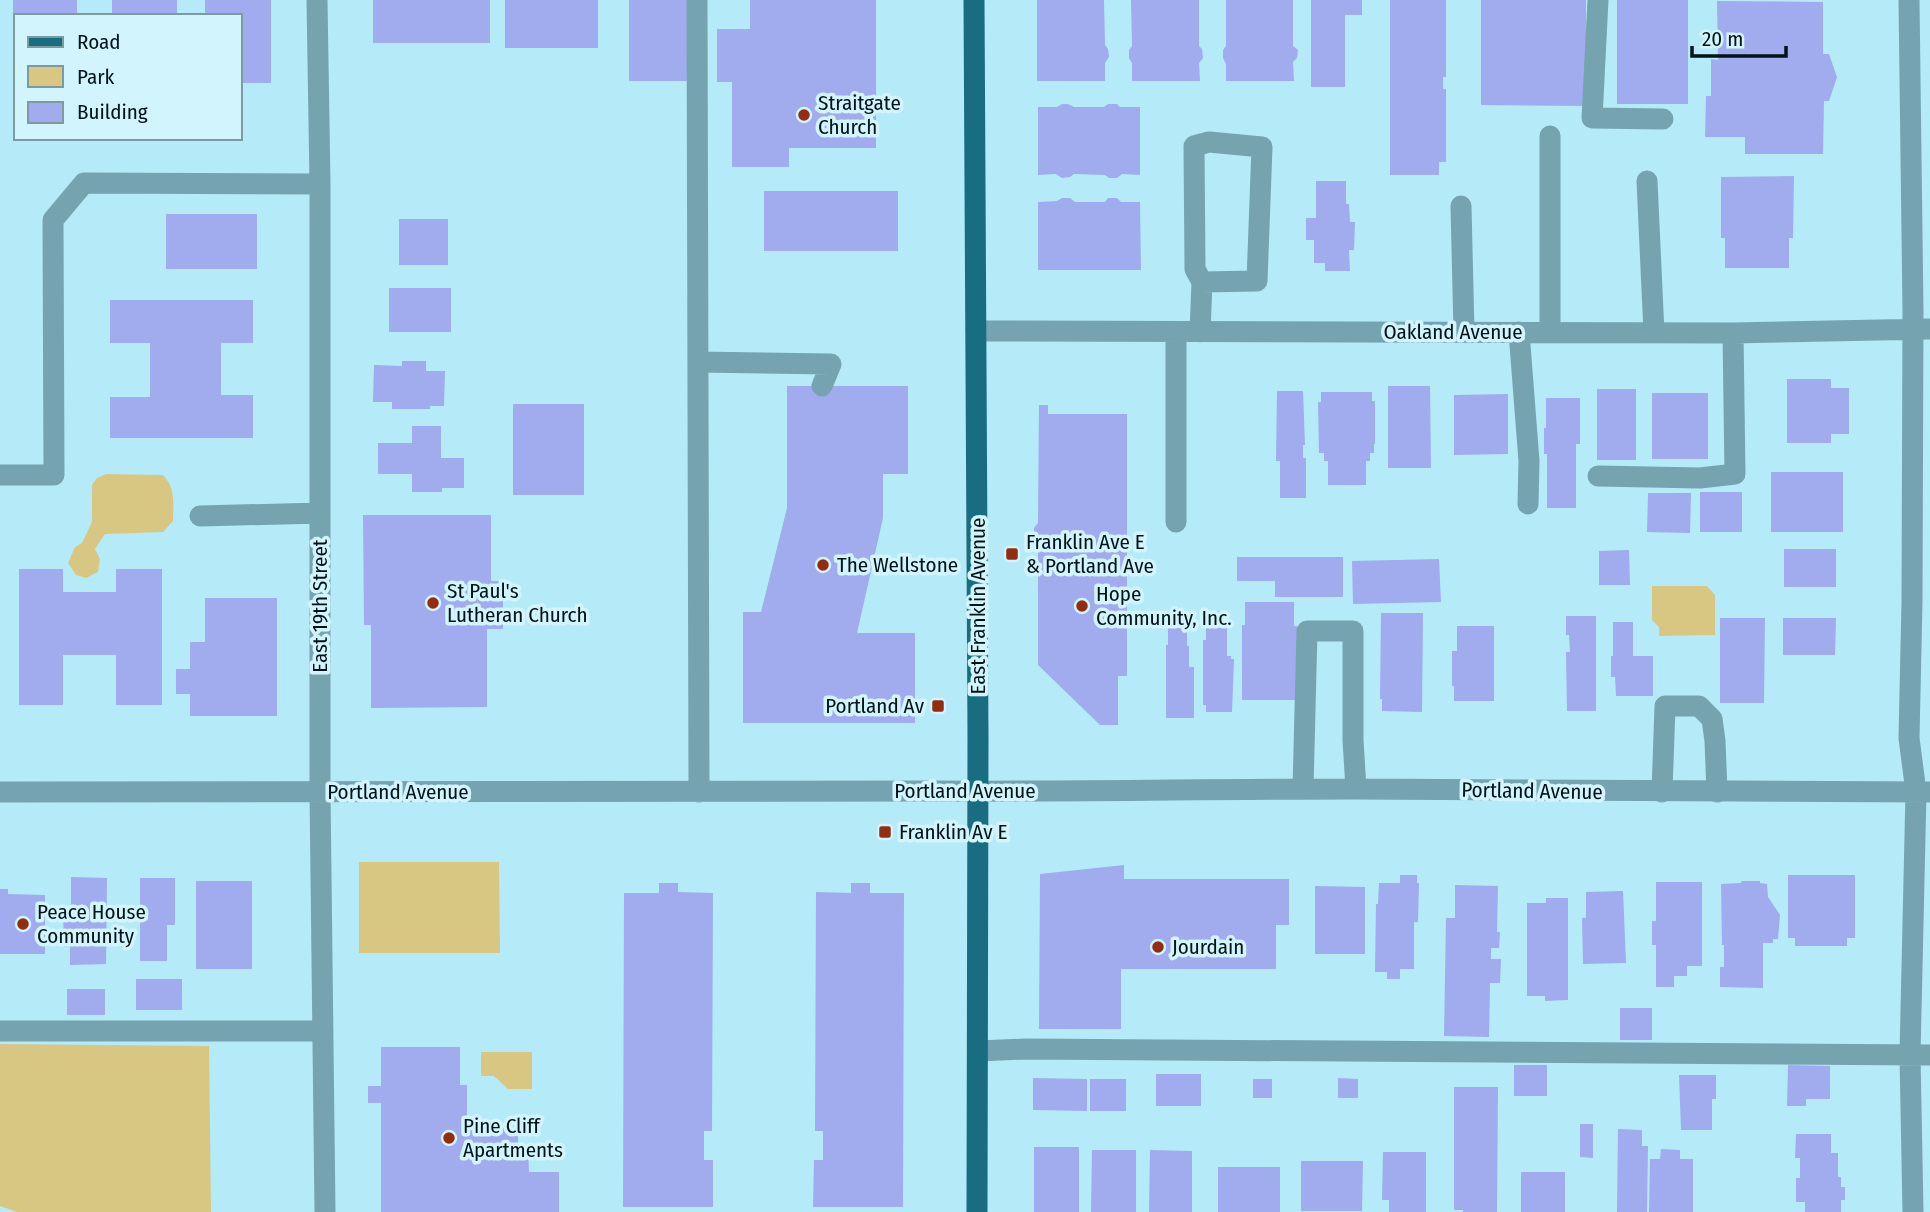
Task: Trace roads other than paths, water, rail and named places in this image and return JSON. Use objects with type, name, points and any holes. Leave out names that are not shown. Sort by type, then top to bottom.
[{"type":"main road","name":"East Franklin Avenue","points":[[974,0],[978,1212]]},
{"type":"street","name":"East 19th Street","points":[[317,0],[320,184],[320,792],[325,1212]]},
{"type":"street","points":[[697,0],[699,792]]},
{"type":"street","points":[[1598,0],[1592,118],[1663,119]]},
{"type":"street","points":[[1909,0],[1922,330],[1909,738],[1923,792],[1920,1055],[1913,1212]]},
{"type":"street","points":[[1549,135],[1550,332]]},
{"type":"street","points":[[1200,332],[1202,282],[1195,269],[1194,146],[1209,142],[1262,147],[1257,281],[1202,282]]},
{"type":"street","points":[[1647,181],[1654,333]]},
{"type":"street","points":[[0,475],[54,475],[53,220],[84,183],[320,184]]},
{"type":"street","points":[[1461,206],[1464,332]]},
{"type":"street","name":"Oakland Avenue","points":[[976,331],[1733,333],[1922,330]]},
{"type":"street","points":[[1176,332],[1176,522]]},
{"type":"street","points":[[1519,332],[1529,461],[1528,503]]},
{"type":"street","points":[[1598,476],[1700,478],[1735,474],[1733,333]]},
{"type":"street","points":[[698,362],[831,364],[822,386]]},
{"type":"street","points":[[200,516],[320,513]]},
{"type":"street","points":[[1303,789],[1307,631],[1353,631],[1356,789]]},
{"type":"street","points":[[1662,792],[1665,706],[1699,706],[1712,719],[1717,792]]},
{"type":"street","name":"Portland Avenue","points":[[0,792],[1028,792],[1356,789],[1923,792]]},
{"type":"street","points":[[0,1031],[323,1031]]},
{"type":"street","points":[[978,1051],[1040,1049],[1920,1055]]},
{"type":"place","name":"Straitgate Church","points":[[804,115]]},
{"type":"place","name":"Franklin Ave E & Portland Ave","points":[[1012,554]]},
{"type":"place","name":"The Wellstone","points":[[823,565]]},
{"type":"place","name":"St Paul's Lutheran Church","points":[[433,603]]},
{"type":"place","name":"Hope Community, Inc.","points":[[1082,606]]},
{"type":"place","name":"Portland Av","points":[[938,706]]},
{"type":"place","name":"Franklin Av E","points":[[885,832]]},
{"type":"place","name":"Peace House Community","points":[[23,924]]},
{"type":"place","name":"Jourdain","points":[[1158,947]]},
{"type":"place","name":"Pine Cliff Apartments","points":[[449,1138]]}]
